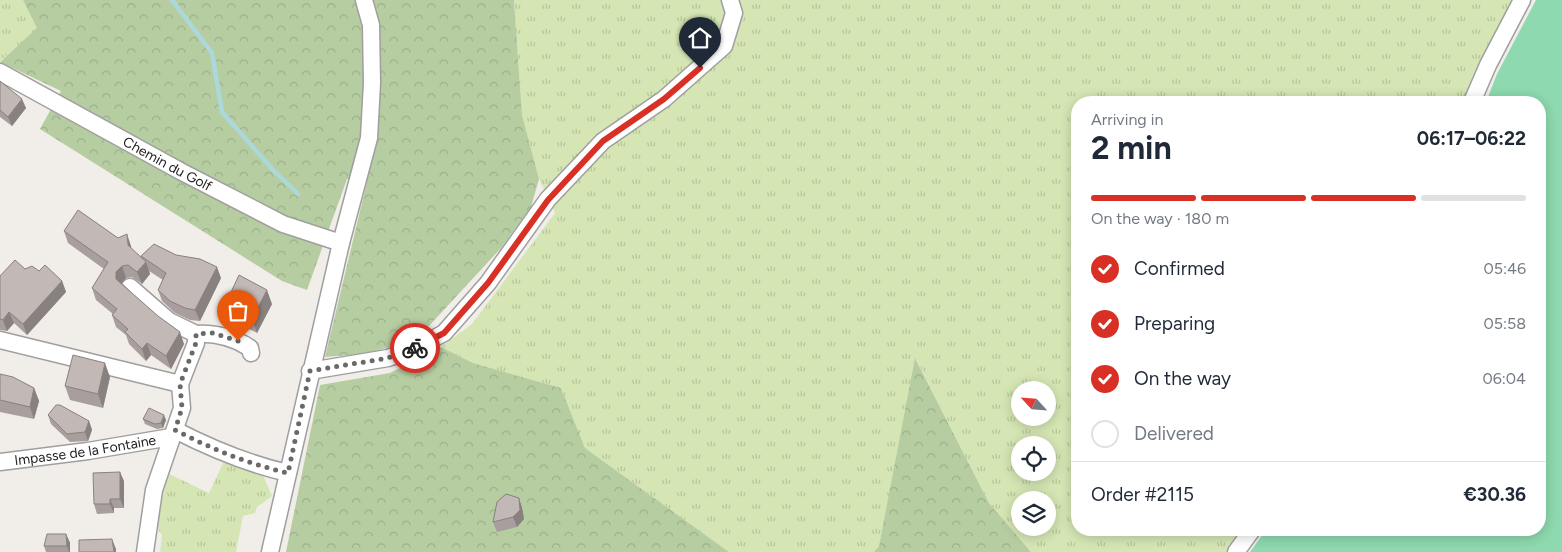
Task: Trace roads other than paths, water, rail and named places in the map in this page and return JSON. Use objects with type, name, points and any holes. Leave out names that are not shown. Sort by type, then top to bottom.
[{"type":"street","points":[[270,552],[310,371],[341,243],[370,138],[372,83],[371,26],[364,0]]},
{"type":"street","points":[[310,371],[388,358],[418,347],[444,333],[488,283],[548,200],[603,141],[664,99],[724,46],[734,13],[730,0]]},
{"type":"street","points":[[1475,96],[1488,65],[1522,0]]},
{"type":"street","name":"Chemin du Golf","points":[[0,72],[182,172],[283,224],[341,243]]},
{"type":"street","points":[[130,287],[169,322],[196,334],[213,333],[238,341],[250,348],[251,353]]},
{"type":"street","points":[[145,552],[154,490],[182,408],[180,384],[196,343],[196,334]]},
{"type":"street","points":[[0,340],[180,384]]},
{"type":"street","points":[[173,434],[255,466],[288,473]]},
{"type":"street","name":"Impasse de la Fontaine","points":[[0,462],[88,451],[173,434]]},
{"type":"street","points":[[1236,552],[1248,536]]},
{"type":"waterway","points":[[172,0],[212,53],[222,112],[273,170],[298,194]]}]
